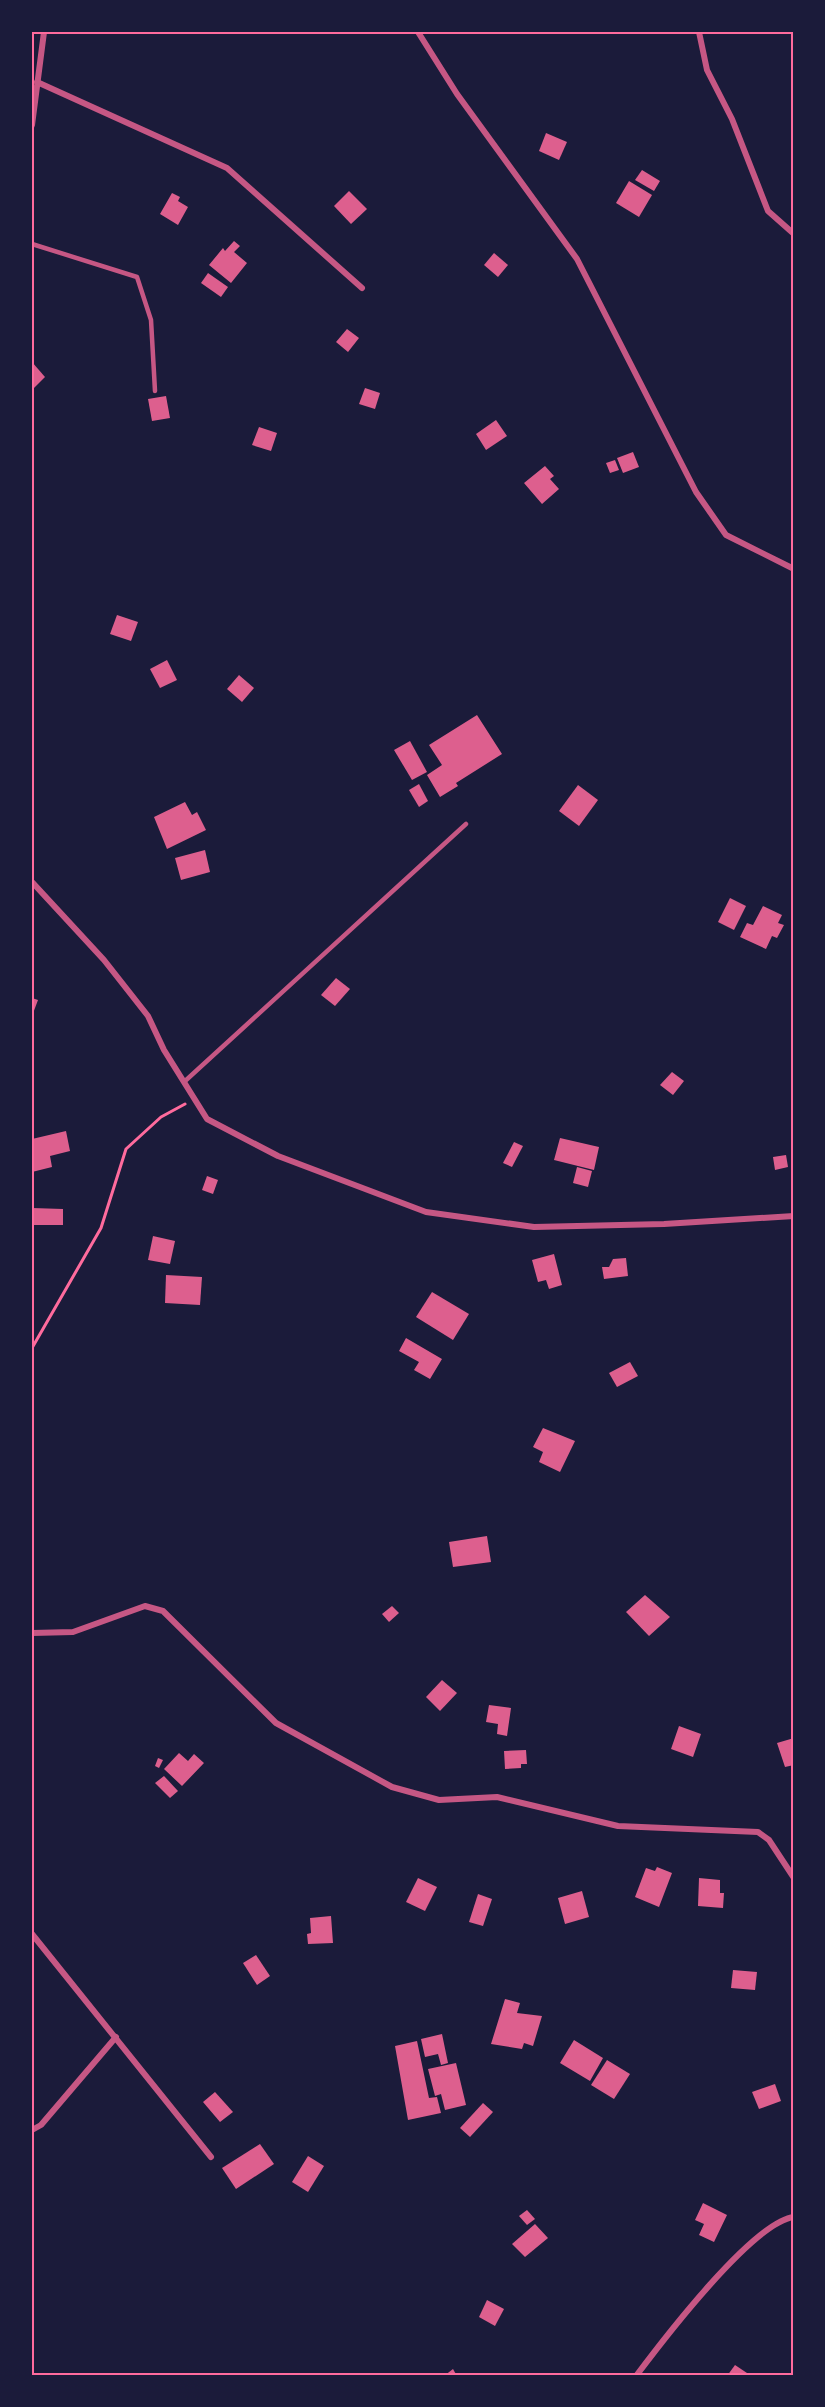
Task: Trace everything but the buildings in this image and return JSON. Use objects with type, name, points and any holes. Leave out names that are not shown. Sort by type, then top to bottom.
[{"type":"street","points":[[32,125],[44,32]]},
{"type":"street","points":[[418,32],[457,94],[577,259],[696,492],[726,535],[794,569]]},
{"type":"street","points":[[699,32],[707,70],[732,119],[768,211],[794,234]]},
{"type":"street","points":[[37,82],[227,168],[362,288]]},
{"type":"street","points":[[32,882],[104,960],[148,1016],[207,1119],[278,1156],[426,1212],[534,1227],[664,1224],[794,1216]]},
{"type":"street","points":[[32,1633],[73,1632],[145,1606],[163,1611],[276,1723],[392,1787],[439,1800],[497,1797],[618,1826],[758,1832],[769,1840],[794,1878]]},
{"type":"street","points":[[32,1934],[210,2157]]},
{"type":"street","points":[[32,2130],[41,2126],[116,2037]]},
{"type":"street","points":[[636,2376],[752,2239],[785,2218],[794,2217]]},
{"type":"lane","points":[[32,243],[136,277],[151,320],[154,391]]},
{"type":"lane","points":[[184,1082],[466,824]]},
{"type":"path","points":[[32,1348],[101,1228],[126,1149],[160,1117],[194,1098]]}]
